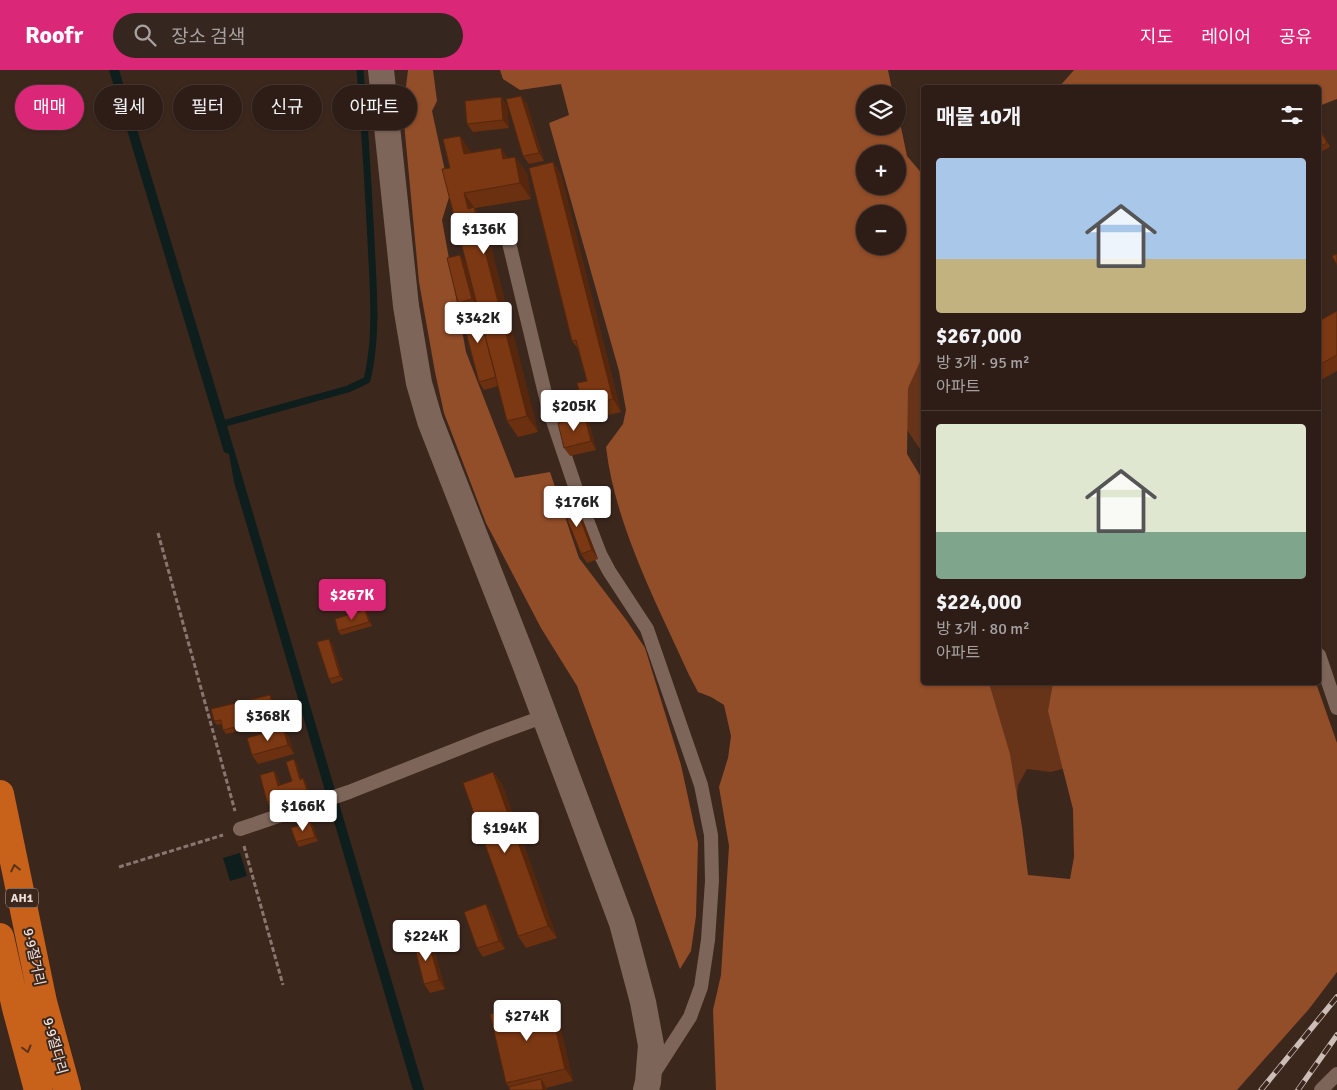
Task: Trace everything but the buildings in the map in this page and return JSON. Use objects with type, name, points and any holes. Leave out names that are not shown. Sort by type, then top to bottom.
[{"type":"highway","name":"9·9절거리","points":[[0,794],[43,1002]]},
{"type":"highway","name":"9·9절거리","points":[[0,937],[16,1008]]},
{"type":"highway","name":"9·9절다리","points":[[43,1002],[67,1090]]},
{"type":"highway","name":"9·9절다리","points":[[16,1008],[38,1090]]},
{"type":"street","points":[[381,70],[406,306],[419,382],[430,421],[545,716],[622,923],[643,1002],[651,1045],[647,1086]]},
{"type":"lane","points":[[505,226],[548,406],[582,507],[600,554],[609,571],[647,629],[701,785],[711,835],[712,881],[708,940],[700,987],[690,1017],[647,1086]]},
{"type":"lane","points":[[1321,661],[1337,708]]},
{"type":"lane","points":[[240,830],[349,792],[488,736],[545,716]]},
{"type":"lane","points":[[1321,1090],[1337,1074]]},
{"type":"path","points":[[158,533],[283,985]]},
{"type":"path","points":[[119,867],[240,830]]},
{"type":"shaded area","points":[[109,70],[119,70],[124,85],[114,85]]},
{"type":"shaded area","points":[[408,70],[433,70],[437,101],[432,111],[450,194],[442,220],[466,352],[515,478],[550,472],[579,558],[645,648],[681,765],[698,843],[696,916],[691,951],[680,969],[577,686],[541,628],[486,523],[444,413],[419,282],[405,130],[417,130],[417,85],[406,85]]},
{"type":"shaded area","points":[[500,70],[888,70],[891,85],[856,85],[856,135],[903,135],[905,145],[856,145],[856,195],[906,195],[906,151],[907,156],[921,172],[921,360],[908,388],[907,454],[921,477],[921,685],[990,685],[1010,754],[1028,875],[1070,879],[1074,857],[1073,809],[1048,711],[1053,685],[1317,685],[1337,743],[1337,972],[1309,1009],[1237,1090],[716,1090],[713,1010],[721,975],[729,846],[719,787],[728,758],[731,736],[724,705],[698,692],[689,675],[639,564],[618,506],[606,447],[623,424],[626,410],[619,371],[549,123],[569,115],[561,84],[520,90],[503,79]]},
{"type":"shaded area","points":[[1074,70],[1337,70],[1337,99],[1321,105],[1321,85],[1061,85]]},
{"type":"shaded area","points":[[127,130],[137,130],[424,1090],[413,1090],[234,482],[229,454],[224,452]]},
{"type":"shaded area","points":[[921,342],[921,451],[905,427],[910,360]]},
{"type":"shaded area","points":[[941,685],[1069,685],[1066,768],[1051,772],[1027,769],[1018,785],[1016,815]]},
{"type":"shaded area","points":[[240,853],[247,876],[230,881],[223,858]]},
{"type":"waterway","points":[[222,424],[348,389],[367,380],[373,346],[374,293],[360,70]]},
{"type":"railway","points":[[1261,1090],[1337,997]]},
{"type":"railway","points":[[1298,1090],[1337,1035]]}]
